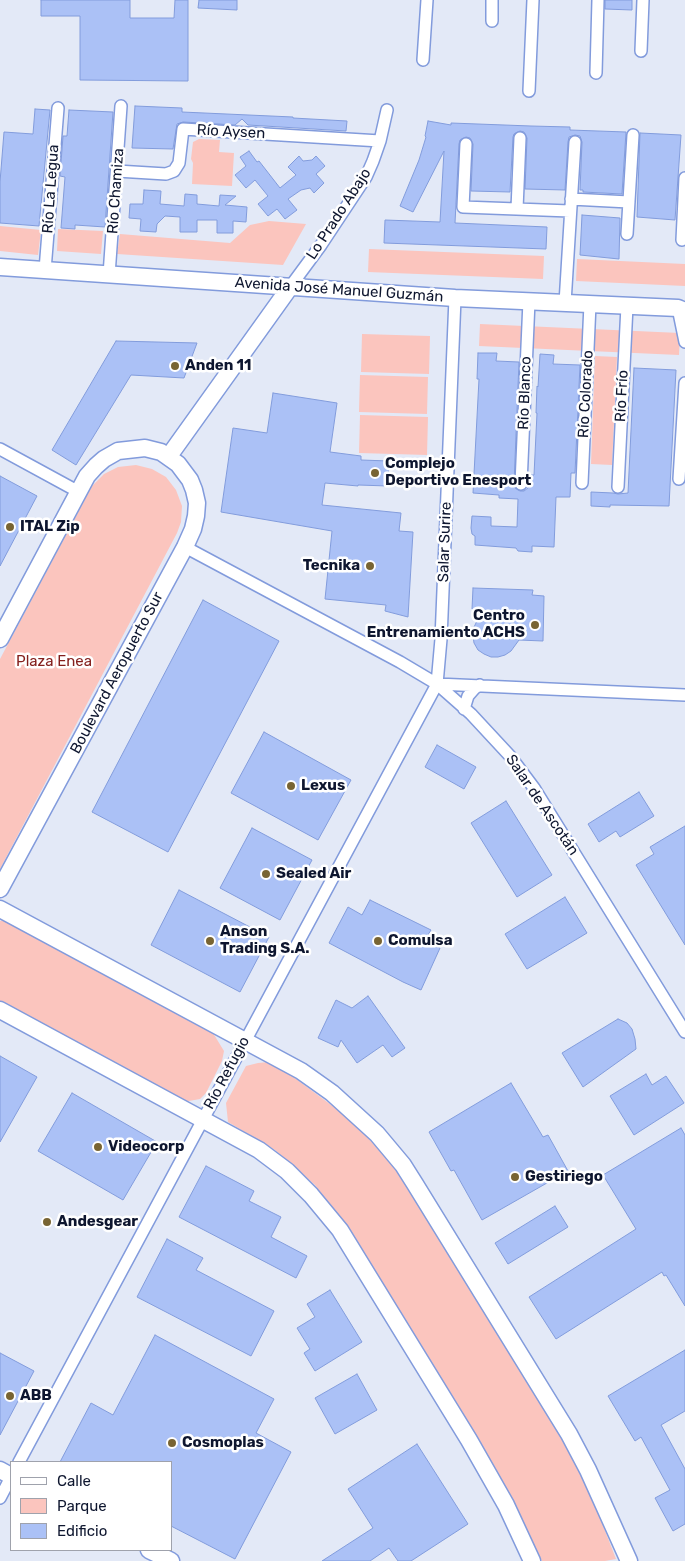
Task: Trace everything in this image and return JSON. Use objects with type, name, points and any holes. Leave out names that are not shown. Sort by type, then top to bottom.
[{"type":"street","points":[[423,60],[427,0]]},
{"type":"street","points":[[492,0],[492,21]]},
{"type":"street","points":[[529,91],[533,0]]},
{"type":"street","points":[[596,74],[598,0]]},
{"type":"street","points":[[641,51],[642,0]]},
{"type":"street","name":"Río Chamiza","points":[[109,275],[121,106]]},
{"type":"street","name":"Río La Legua","points":[[45,270],[58,108]]},
{"type":"street","name":"Lo Prado Abajo","points":[[169,456],[355,195],[374,161],[387,110]]},
{"type":"street","name":"Río Aysen","points":[[117,171],[166,174],[174,171],[179,163],[183,129],[380,141]]},
{"type":"street","points":[[627,234],[633,135]]},
{"type":"street","points":[[517,208],[520,138]]},
{"type":"street","points":[[565,303],[575,142]]},
{"type":"street","points":[[466,144],[463,208],[517,208],[629,202]]},
{"type":"street","points":[[682,240],[685,178]]},
{"type":"street","name":"Avenida José Manuel Guzmán","points":[[0,267],[455,298],[683,308]]},
{"type":"street","name":"Salar Surire","points":[[437,684],[455,298]]},
{"type":"street","name":"Río Blanco","points":[[521,484],[529,301]]},
{"type":"street","name":"Río Colorado","points":[[582,483],[590,304]]},
{"type":"street","name":"Río Frío","points":[[618,487],[627,306]]},
{"type":"street","points":[[683,308],[685,342]]},
{"type":"street","points":[[679,479],[685,383]]},
{"type":"street","points":[[0,639],[87,476],[96,466],[118,451],[145,448],[169,456]]},
{"type":"street","points":[[0,449],[79,492]]},
{"type":"street","name":"Boulevard Aeropuerto Sur","points":[[0,889],[193,530],[197,503],[190,480],[178,464],[169,456]]},
{"type":"street","name":"Salar de Ascotán","points":[[185,547],[395,659],[437,684],[495,739],[528,780],[685,1032]]},
{"type":"street","points":[[437,684],[685,695]]},
{"type":"street","name":"Río Refugio","points":[[20,1461],[437,684]]},
{"type":"street","points":[[464,709],[468,696],[480,685]]},
{"type":"street","points":[[0,909],[301,1071],[332,1093],[377,1134],[403,1165],[569,1434],[588,1470],[629,1561]]},
{"type":"street","points":[[0,1010],[259,1150],[275,1161],[302,1185],[332,1219],[404,1333],[510,1512],[532,1561]]},
{"type":"street","points":[[0,1498],[10,1479]]},
{"type":"street","points":[[151,1551],[170,1561]]},
{"type":"green space","points":[[199,139],[220,140],[219,152],[234,153],[232,186],[192,184],[193,163],[191,159],[193,142]]},
{"type":"green space","points":[[269,221],[306,224],[283,265],[117,254],[120,234],[230,243],[250,225]]},
{"type":"green space","points":[[0,226],[41,230],[38,255],[0,251]]},
{"type":"green space","points":[[58,229],[103,231],[101,254],[57,251]]},
{"type":"green space","points":[[369,249],[544,256],[543,279],[368,272]]},
{"type":"green space","points":[[577,259],[685,264],[685,286],[576,281]]},
{"type":"green space","points":[[480,324],[680,333],[679,355],[479,346]]},
{"type":"green space","points":[[362,334],[430,336],[429,374],[361,372]]},
{"type":"green space","points":[[595,356],[617,357],[612,465],[591,464]]},
{"type":"green space","points":[[360,375],[428,377],[427,414],[359,412]]},
{"type":"green space","points":[[360,415],[428,417],[427,455],[359,453]]},
{"type":"green space","name":"Plaza Enea","points":[[136,465],[152,469],[166,477],[176,490],[182,506],[181,522],[177,533],[0,869],[0,659],[92,486],[104,474],[118,467]]},
{"type":"green space","points":[[4,920],[213,1033],[224,1051],[222,1061],[206,1093],[200,1099],[182,1101],[0,1003],[0,921]]},
{"type":"green space","points":[[269,1062],[284,1070],[346,1116],[395,1169],[502,1337],[565,1441],[590,1492],[616,1559],[605,1561],[542,1561],[516,1508],[373,1270],[315,1185],[275,1150],[228,1122],[226,1103],[246,1066]]},
{"type":"building","points":[[41,0],[130,0],[130,18],[174,18],[175,0],[188,0],[188,81],[80,80],[80,16],[41,16]]},
{"type":"building","points":[[199,0],[237,0],[237,10],[198,8]]},
{"type":"building","points":[[605,0],[632,0],[632,10],[605,9]]},
{"type":"building","points":[[135,106],[182,108],[182,112],[347,121],[346,131],[248,125],[242,119],[235,125],[183,122],[177,124],[173,149],[132,148]]},
{"type":"building","points":[[35,109],[50,110],[39,226],[0,223],[0,182],[4,132],[33,134]]},
{"type":"building","points":[[69,110],[113,112],[105,227],[75,225],[75,229],[61,228],[65,177],[60,176],[63,136],[67,136]]},
{"type":"building","points":[[428,121],[451,125],[451,123],[570,127],[570,130],[626,132],[622,194],[583,192],[583,190],[580,190],[582,142],[580,136],[575,135],[569,137],[568,142],[565,190],[525,189],[527,138],[524,132],[520,131],[514,134],[513,137],[510,192],[471,191],[473,144],[470,138],[466,137],[460,140],[459,144],[455,223],[547,227],[546,249],[384,243],[385,220],[440,222],[444,151],[413,212],[400,206],[419,160],[426,137]]},
{"type":"building","points":[[640,133],[681,135],[675,220],[637,217]]},
{"type":"building","points":[[249,151],[280,188],[296,175],[288,167],[299,156],[303,161],[312,160],[316,156],[325,166],[316,174],[324,183],[314,193],[310,188],[301,190],[288,199],[297,210],[285,219],[277,209],[268,216],[258,204],[268,196],[255,180],[246,188],[235,175],[246,166],[240,157]]},
{"type":"building","points":[[144,190],[161,191],[160,204],[184,206],[185,194],[197,195],[197,204],[219,206],[220,195],[236,196],[225,205],[247,207],[246,222],[233,221],[233,233],[217,233],[217,220],[197,220],[197,232],[180,232],[180,217],[165,216],[157,224],[156,232],[140,231],[141,219],[129,218],[130,204],[143,204]]},
{"type":"building","points":[[582,215],[620,218],[619,259],[580,255]]},
{"type":"building","points":[[116,341],[197,343],[184,378],[131,375],[76,465],[52,450]]},
{"type":"building","points":[[478,353],[497,353],[496,361],[519,362],[514,484],[515,488],[520,491],[528,488],[529,475],[534,475],[540,354],[554,355],[553,364],[580,365],[575,473],[571,473],[570,497],[556,497],[554,547],[532,546],[532,552],[518,551],[516,548],[475,545],[475,536],[472,534],[471,528],[472,516],[491,517],[491,526],[517,527],[518,499],[499,498],[499,495],[473,493],[479,379],[477,379]]},
{"type":"building","points":[[634,368],[676,370],[669,506],[591,506],[591,492],[628,493]]},
{"type":"building","points":[[273,393],[337,403],[330,452],[361,456],[361,460],[389,461],[388,486],[325,483],[322,505],[401,513],[399,531],[413,532],[408,617],[385,611],[386,605],[325,599],[332,531],[221,512],[233,428],[267,433]]},
{"type":"building","name":"ITAL Zip","points":[[0,476],[37,496],[0,566]]},
{"type":"building","points":[[473,588],[533,590],[532,595],[544,596],[543,641],[519,640],[511,651],[498,657],[491,657],[478,650],[474,643],[473,629],[483,609],[472,609]]},
{"type":"building","points":[[203,600],[279,641],[168,852],[92,812]]},
{"type":"building","name":"Lexus","points":[[264,732],[351,780],[318,840],[231,793]]},
{"type":"building","points":[[437,745],[476,767],[464,789],[425,767]]},
{"type":"building","points":[[639,792],[654,816],[620,837],[616,831],[599,842],[588,824]]},
{"type":"building","points":[[506,801],[552,875],[517,897],[471,823]]},
{"type":"building","points":[[685,826],[685,945],[636,865],[654,854],[650,847]]},
{"type":"building","name":"Sealed Air","points":[[252,828],[312,860],[280,920],[220,888]]},
{"type":"building","name":"Anson Trading S.A.","points":[[179,890],[269,937],[240,992],[151,945]]},
{"type":"building","points":[[565,897],[587,933],[527,969],[505,934]]},
{"type":"building","name":"Comulsa","points":[[370,900],[431,930],[426,938],[440,948],[421,990],[329,943],[348,907],[362,915]]},
{"type":"building","points":[[368,996],[405,1048],[392,1057],[383,1045],[357,1063],[341,1040],[338,1047],[318,1038],[336,1000],[352,1008]]},
{"type":"building","points":[[618,1019],[627,1023],[632,1029],[636,1049],[583,1087],[562,1053]]},
{"type":"building","points":[[0,1056],[37,1077],[0,1142]]},
{"type":"building","points":[[646,1074],[652,1085],[666,1076],[684,1103],[634,1135],[610,1096]]},
{"type":"building","points":[[511,1083],[543,1137],[548,1135],[568,1171],[482,1220],[454,1170],[451,1171],[429,1132]]},
{"type":"building","name":"Videocorp","points":[[72,1093],[157,1142],[123,1200],[38,1151]]},
{"type":"building","points":[[681,1128],[685,1135],[685,1306],[666,1275],[664,1276],[662,1272],[556,1339],[529,1297],[636,1229],[603,1175]]},
{"type":"building","points":[[206,1166],[254,1191],[249,1201],[281,1217],[271,1237],[307,1256],[296,1278],[179,1217]]},
{"type":"building","points":[[555,1206],[568,1227],[508,1264],[495,1243]]},
{"type":"building","points":[[167,1239],[203,1258],[196,1270],[274,1311],[251,1356],[137,1297]]},
{"type":"building","points":[[330,1290],[362,1342],[315,1371],[304,1353],[310,1349],[297,1328],[315,1317],[307,1304]]},
{"type":"building","name":"Cosmoplas","points":[[155,1335],[274,1399],[256,1433],[291,1452],[235,1559],[172,1527],[172,1461],[61,1461],[91,1403],[113,1415]]},
{"type":"building","points":[[685,1350],[685,1411],[661,1425],[685,1469],[685,1524],[673,1531],[655,1498],[670,1490],[641,1437],[635,1441],[608,1396]]},
{"type":"building","name":"ABB","points":[[0,1353],[34,1371],[0,1435]]},
{"type":"building","points":[[357,1374],[377,1410],[335,1434],[315,1398]]},
{"type":"building","points":[[417,1444],[468,1524],[411,1561],[398,1561],[389,1548],[370,1561],[322,1561],[373,1528],[348,1489]]},
{"type":"place","name":"Anden 11","points":[[175,366]]},
{"type":"place","name":"Complejo Deportivo Enesport","points":[[375,473]]},
{"type":"place","name":"ITAL Zip","points":[[10,527]]},
{"type":"place","name":"Tecnika","points":[[370,566]]},
{"type":"place","name":"Centro Entrenamiento ACHS","points":[[535,625]]},
{"type":"place","name":"Lexus","points":[[291,786]]},
{"type":"place","name":"Sealed Air","points":[[266,874]]},
{"type":"place","name":"Anson Trading S.A.","points":[[210,941]]},
{"type":"place","name":"Comulsa","points":[[378,941]]},
{"type":"place","name":"Videocorp","points":[[98,1147]]},
{"type":"place","name":"Gestiriego","points":[[515,1177]]},
{"type":"place","name":"Andesgear","points":[[47,1222]]},
{"type":"place","name":"ABB","points":[[10,1396]]},
{"type":"place","name":"Cosmoplas","points":[[172,1443]]}]
